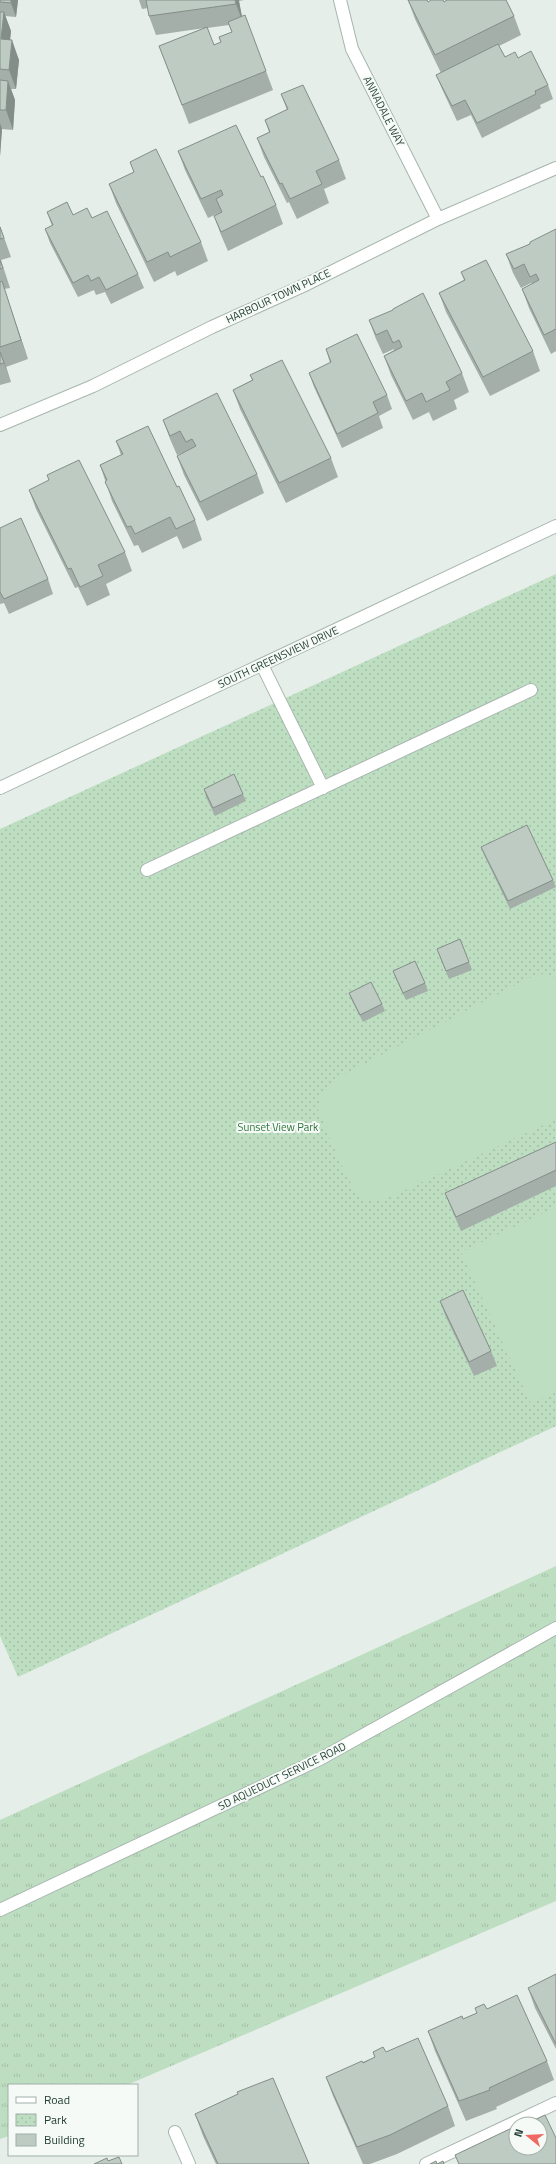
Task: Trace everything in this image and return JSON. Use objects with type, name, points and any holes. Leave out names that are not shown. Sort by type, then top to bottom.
[{"type":"street","name":"ANNADALE WAY","points":[[340,0],[352,49],[438,219]]},
{"type":"street","name":"HARBOUR TOWN PLACE","points":[[0,424],[93,386],[212,327],[307,284],[438,219],[556,168]]},
{"type":"street","name":"SOUTH GREENSVIEW DRIVE","points":[[0,788],[556,526]]},
{"type":"street","points":[[262,664],[323,788]]},
{"type":"street","points":[[147,870],[531,690]]},
{"type":"street","name":"SD AQUEDUCT SERVICE ROAD","points":[[0,1910],[320,1759],[556,1628]]},
{"type":"street","points":[[426,2164],[556,2103]]},
{"type":"street","points":[[176,2132],[189,2164]]},
{"type":"green space","name":"Sunset View Park","points":[[556,574],[556,1426],[18,1677],[0,1636],[0,829]]},
{"type":"green space","points":[[543,974],[556,978],[556,1119],[390,1197],[373,1201],[363,1198],[357,1192],[344,1171],[318,1109],[325,1090],[341,1076],[529,978]]},
{"type":"green space","points":[[556,1207],[556,1392],[531,1404],[461,1252]]},
{"type":"green space","points":[[556,1566],[556,1901],[129,2084],[8,2084],[8,2136],[0,2139],[0,1820]]},
{"type":"building","points":[[0,0],[11,0],[11,3],[0,2]]},
{"type":"building","points":[[146,0],[235,0],[236,4],[149,16]]},
{"type":"building","points":[[408,0],[427,0],[428,2],[431,0],[443,0],[444,2],[447,0],[506,0],[514,16],[435,55]]},
{"type":"building","points":[[0,12],[4,12],[1,39],[12,40],[9,70],[0,69]]},
{"type":"building","points":[[245,15],[266,71],[182,105],[159,46],[207,27],[214,45],[221,42],[219,37],[232,32],[228,22]]},
{"type":"building","points":[[498,44],[505,57],[515,52],[518,58],[531,51],[548,85],[535,91],[536,94],[477,123],[465,100],[452,106],[436,75]]},
{"type":"building","points":[[0,80],[8,81],[6,110],[0,110]]},
{"type":"building","points":[[303,85],[339,160],[316,171],[322,184],[290,199],[282,183],[280,184],[257,138],[270,132],[265,120],[288,109],[281,94]]},
{"type":"building","points":[[236,125],[261,177],[263,176],[276,205],[221,232],[214,216],[222,212],[216,199],[223,195],[221,190],[201,199],[178,151]]},
{"type":"building","points":[[156,149],[201,242],[170,257],[168,252],[147,262],[109,184],[134,172],[130,162]]},
{"type":"building","points":[[67,202],[73,215],[87,208],[92,218],[107,211],[138,274],[106,290],[99,277],[91,281],[88,275],[73,283],[45,229],[53,225],[47,212]]},
{"type":"building","points":[[0,227],[4,238],[0,239]]},
{"type":"building","points":[[556,229],[556,329],[544,335],[522,289],[539,280],[536,274],[530,277],[524,264],[514,269],[506,254],[530,244],[530,242]]},
{"type":"building","points":[[0,260],[3,268],[0,269]]},
{"type":"building","points":[[486,260],[533,351],[483,377],[439,293],[465,280],[461,272]]},
{"type":"building","points":[[2,281],[21,340],[0,347],[0,282]]},
{"type":"building","points":[[423,293],[462,373],[446,382],[450,390],[426,402],[422,393],[406,401],[384,356],[402,347],[399,340],[393,343],[387,330],[376,335],[369,320],[393,310]]},
{"type":"building","points":[[357,334],[387,395],[373,402],[378,413],[337,434],[309,373],[331,362],[326,349]]},
{"type":"building","points":[[0,352],[4,363],[0,364]]},
{"type":"building","points":[[282,360],[331,458],[279,483],[233,390],[253,380],[250,375]]},
{"type":"building","points":[[217,393],[257,474],[200,502],[177,456],[196,446],[192,439],[186,442],[180,431],[170,436],[163,420]]},
{"type":"building","points":[[148,426],[177,487],[179,486],[195,520],[176,529],[170,517],[135,534],[131,526],[127,527],[105,482],[107,480],[100,465],[123,454],[116,441]]},
{"type":"building","points":[[79,460],[125,552],[98,565],[103,576],[80,587],[71,568],[68,569],[29,490],[49,480],[47,475]]},
{"type":"building","points":[[21,518],[48,579],[4,599],[0,592],[0,528]]},
{"type":"building","points":[[234,774],[243,794],[213,808],[204,789]]},
{"type":"building","points":[[527,825],[553,880],[508,901],[481,847]]},
{"type":"building","points":[[460,939],[469,962],[446,971],[437,949]]},
{"type":"building","points":[[415,961],[425,983],[403,993],[393,971]]},
{"type":"building","points":[[371,982],[382,1004],[360,1015],[349,993]]},
{"type":"building","points":[[556,1142],[556,1170],[456,1217],[445,1193]]},
{"type":"building","points":[[463,1290],[491,1351],[469,1362],[440,1301]]},
{"type":"building","points":[[556,1974],[556,2044],[528,1988]]},
{"type":"building","points":[[517,1995],[547,2061],[489,2088],[490,2090],[459,2101],[428,2031],[462,2016],[463,2019],[477,2013],[475,2008],[484,2004],[487,2009]]},
{"type":"building","points":[[418,2038],[448,2106],[390,2135],[357,2147],[326,2077],[362,2061],[363,2063],[375,2057],[373,2052],[383,2047],[386,2052]]},
{"type":"building","points":[[273,2078],[309,2164],[218,2164],[195,2114],[238,2094],[237,2092]]},
{"type":"building","points":[[548,2121],[556,2138],[556,2164],[459,2164],[455,2155],[508,2130],[508,2156],[548,2156]]},
{"type":"building","points":[[119,2157],[122,2164],[94,2164],[107,2158],[108,2161]]},
{"type":"building","points":[[436,2161],[437,2164],[430,2164]]},
{"type":"building","points":[[443,2161],[444,2164],[437,2164]]}]
